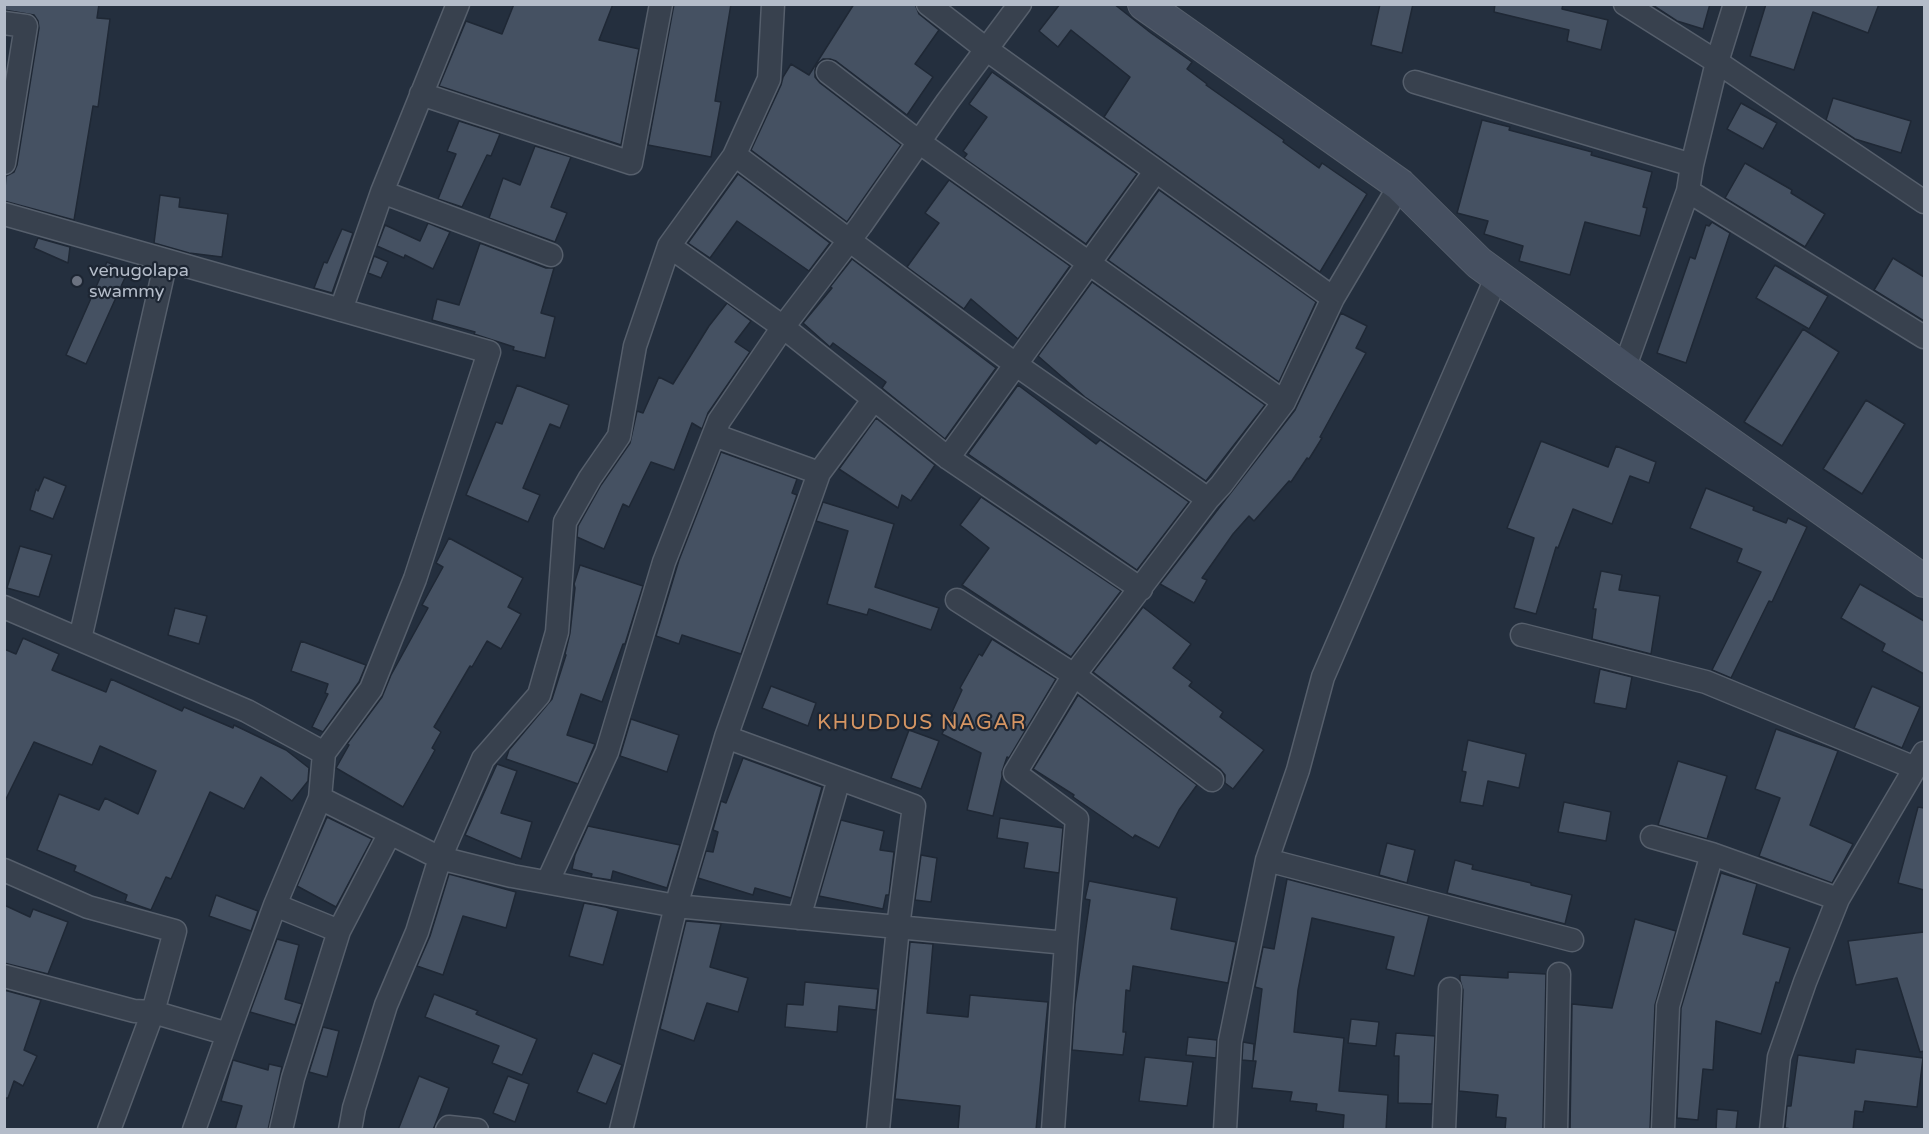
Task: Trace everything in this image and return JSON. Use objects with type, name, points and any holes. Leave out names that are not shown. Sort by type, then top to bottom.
[{"type":"main road","points":[[1144,4],[1400,185],[1479,263],[1624,369],[1924,581]]},
{"type":"street","points":[[341,310],[382,192],[458,4]]},
{"type":"street","points":[[422,94],[631,163],[661,4]]},
{"type":"street","points":[[350,1130],[354,1108],[386,1005],[417,932],[440,858],[483,759],[539,695],[557,632],[565,522],[590,478],[619,436],[635,346],[669,246],[735,155],[769,79],[773,4]]},
{"type":"street","points":[[928,4],[1155,172],[1333,298]]},
{"type":"street","points":[[548,881],[607,752],[664,562],[719,421],[783,327],[849,241],[1020,4]]},
{"type":"street","points":[[1625,4],[1717,62],[1924,202]]},
{"type":"street","points":[[1624,369],[1688,191],[1692,165],[1717,62],[1735,4]]},
{"type":"street","points":[[4,23],[26,26],[4,163]]},
{"type":"street","points":[[828,72],[919,142],[1284,402]]},
{"type":"street","points":[[1415,82],[1692,165]]},
{"type":"street","points":[[735,155],[1015,364],[1208,498]]},
{"type":"street","points":[[948,458],[1155,172]]},
{"type":"street","points":[[1053,1130],[1077,819],[1015,772],[1074,675],[1284,402],[1333,298],[1400,185]]},
{"type":"street","points":[[1688,191],[1924,337]]},
{"type":"street","points":[[382,192],[551,255]]},
{"type":"street","points":[[4,214],[489,352],[415,579],[371,690],[324,753],[320,798],[275,905],[194,1130]]},
{"type":"street","points":[[669,246],[783,327],[948,458],[1141,589]]},
{"type":"street","points":[[80,639],[166,261]]},
{"type":"street","points":[[1225,1130],[1230,1041],[1267,860],[1298,770],[1323,677],[1497,276]]},
{"type":"street","points":[[621,1130],[675,906],[726,737],[819,473],[874,399]]},
{"type":"street","points":[[714,435],[819,473]]},
{"type":"street","points":[[957,600],[1074,675],[1212,780]]},
{"type":"street","points":[[4,607],[247,711],[324,753]]},
{"type":"street","points":[[1522,635],[1706,682],[1920,761],[1838,899],[1805,982],[1779,1057],[1771,1130]]},
{"type":"street","points":[[726,737],[914,806],[898,927],[878,1130]]},
{"type":"street","points":[[800,918],[838,779]]},
{"type":"street","points":[[320,798],[440,858],[512,876],[675,906],[1066,943]]},
{"type":"street","points":[[281,1130],[293,1078],[339,931],[390,833]]},
{"type":"street","points":[[1652,837],[1712,854],[1838,899]]},
{"type":"street","points":[[1663,1130],[1668,1005],[1712,854]]},
{"type":"street","points":[[1267,860],[1572,940]]},
{"type":"street","points":[[4,870],[88,907],[175,931],[153,1012],[108,1130]]},
{"type":"street","points":[[275,905],[339,931]]},
{"type":"street","points":[[1556,1130],[1559,974]]},
{"type":"street","points":[[4,975],[134,1011],[153,1012],[228,1034]]},
{"type":"street","points":[[1444,1130],[1450,989]]},
{"type":"street","points":[[447,1130],[449,1127],[477,1130]]},
{"type":"building","points":[[4,4],[99,4],[97,18],[110,19],[98,107],[93,106],[74,220],[4,201],[6,176],[14,172],[17,165],[39,28],[34,15],[4,10]]},
{"type":"building","points":[[514,4],[613,4],[599,40],[639,49],[621,145],[439,86],[466,21],[502,34]]},
{"type":"building","points":[[674,4],[731,4],[715,101],[721,102],[711,157],[648,145]]},
{"type":"building","points":[[854,4],[915,4],[919,14],[939,30],[915,64],[933,77],[907,115],[836,61],[823,59],[817,64],[815,77],[820,83],[901,145],[847,222],[751,150],[791,64],[809,75]]},
{"type":"building","points":[[1060,4],[1114,4],[1192,62],[1187,69],[1206,85],[1284,140],[1283,142],[1319,168],[1322,163],[1367,194],[1320,272],[1104,117],[1130,77],[1071,30],[1058,47],[1039,31]]},
{"type":"building","points":[[1380,4],[1413,4],[1402,53],[1371,45]]},
{"type":"building","points":[[1495,4],[1563,4],[1562,9],[1608,20],[1601,50],[1567,41],[1569,30],[1494,12]]},
{"type":"building","points":[[1651,4],[1710,4],[1703,29],[1677,21]]},
{"type":"building","points":[[1766,4],[1879,4],[1868,33],[1813,12],[1794,70],[1750,56]]},
{"type":"building","points":[[992,72],[1137,174],[1086,244],[964,158],[967,154],[963,151],[987,117],[969,104]]},
{"type":"building","points":[[1833,98],[1911,121],[1901,153],[1855,139],[1826,120]]},
{"type":"building","points":[[1741,103],[1777,123],[1763,149],[1727,129]]},
{"type":"building","points":[[1482,120],[1652,172],[1643,207],[1647,208],[1640,236],[1585,222],[1570,275],[1519,261],[1523,246],[1484,234],[1488,221],[1457,213]]},
{"type":"building","points":[[459,121],[500,134],[491,156],[487,155],[462,207],[438,199],[456,154],[447,151]]},
{"type":"building","points":[[535,146],[571,157],[551,207],[567,213],[555,242],[489,218],[503,178],[520,185]]},
{"type":"building","points":[[1745,163],[1792,190],[1791,193],[1825,214],[1805,247],[1725,198]]},
{"type":"building","points":[[738,174],[830,243],[809,271],[737,221],[710,258],[688,243]]},
{"type":"building","points":[[949,180],[1070,266],[1018,339],[971,299],[964,309],[907,267],[939,223],[925,213]]},
{"type":"building","points":[[1159,190],[1316,302],[1279,382],[1108,260]]},
{"type":"building","points":[[160,195],[180,198],[179,207],[228,214],[222,257],[189,253],[154,243]]},
{"type":"building","points":[[1712,222],[1730,233],[1686,363],[1657,353],[1690,257],[1695,259],[1706,225],[1709,226]]},
{"type":"building","points":[[428,223],[450,232],[433,269],[405,255],[404,258],[377,246],[385,225],[420,241]]},
{"type":"building","points":[[342,229],[353,233],[332,293],[314,288],[324,262],[327,263]]},
{"type":"building","points":[[38,238],[70,247],[68,263],[34,248]]},
{"type":"building","points":[[480,243],[546,268],[554,268],[541,313],[555,317],[545,358],[513,350],[514,347],[474,334],[475,332],[432,320],[437,299],[459,305]]},
{"type":"building","points":[[374,256],[388,262],[381,278],[368,273]]},
{"type":"building","points":[[1893,258],[1924,277],[1924,321],[1874,290]]},
{"type":"building","points":[[852,259],[996,368],[945,439],[882,388],[886,382],[833,343],[830,347],[803,323]]},
{"type":"building","points":[[107,262],[128,271],[86,364],[66,355]]},
{"type":"building","points":[[1775,265],[1828,296],[1809,329],[1756,298]]},
{"type":"building","points":[[1092,282],[1265,405],[1206,481],[1085,397],[1038,356]]},
{"type":"building","points":[[727,303],[751,321],[735,342],[750,352],[708,413],[702,429],[692,423],[674,470],[651,462],[629,507],[623,504],[604,549],[577,537],[578,526],[601,485],[630,443],[637,411],[643,413],[659,377],[673,384],[709,326]]},
{"type":"building","points":[[1341,313],[1367,326],[1356,348],[1366,353],[1309,459],[1307,458],[1291,482],[1289,481],[1254,521],[1249,516],[1233,534],[1202,578],[1207,580],[1194,603],[1160,584],[1295,410]]},
{"type":"building","points":[[1803,329],[1839,352],[1782,446],[1744,422]]},
{"type":"building","points":[[517,385],[569,405],[560,428],[550,424],[523,488],[540,495],[528,522],[466,495],[496,422],[502,424]]},
{"type":"building","points":[[1018,385],[1096,444],[1100,440],[1189,502],[1137,570],[968,454]]},
{"type":"building","points":[[1866,400],[1905,424],[1862,494],[1823,469]]},
{"type":"building","points":[[876,418],[935,465],[911,501],[902,495],[898,508],[839,469]]},
{"type":"building","points":[[1541,441],[1608,467],[1616,446],[1656,462],[1649,483],[1630,476],[1612,524],[1573,509],[1558,548],[1556,547],[1536,614],[1514,608],[1534,538],[1507,528]]},
{"type":"building","points":[[721,452],[797,479],[792,493],[797,495],[741,654],[682,635],[679,644],[656,636],[679,560]]},
{"type":"building","points":[[44,477],[66,486],[53,519],[30,510],[36,489],[38,491]]},
{"type":"building","points":[[1706,488],[1754,507],[1753,510],[1786,523],[1788,518],[1807,527],[1772,602],[1769,601],[1731,678],[1712,670],[1761,572],[1737,562],[1742,549],[1690,528]]},
{"type":"building","points":[[981,497],[1121,591],[1071,657],[962,585],[989,548],[960,525]]},
{"type":"building","points":[[823,502],[894,524],[875,587],[939,608],[931,630],[869,609],[867,615],[827,604],[848,531],[816,521]]},
{"type":"building","points":[[449,538],[523,578],[508,607],[521,614],[501,649],[487,641],[472,667],[470,666],[434,727],[441,732],[432,748],[435,750],[403,807],[336,768],[349,745],[347,744],[382,697],[391,675],[428,608],[422,605],[443,567],[436,563]]},
{"type":"building","points":[[20,546],[52,555],[39,597],[7,588]]},
{"type":"building","points":[[580,565],[643,586],[625,644],[623,644],[602,702],[581,694],[567,735],[595,744],[578,784],[506,759],[509,750],[552,699],[566,655],[574,584]]},
{"type":"building","points":[[1601,571],[1622,575],[1619,590],[1660,596],[1651,654],[1592,639],[1596,609],[1593,609]]},
{"type":"building","points":[[1860,584],[1924,621],[1924,674],[1882,651],[1885,644],[1841,618]]},
{"type":"building","points":[[1143,607],[1191,644],[1173,668],[1192,682],[1189,686],[1223,712],[1220,717],[1264,750],[1233,789],[1225,783],[1225,775],[1220,769],[1093,672]]},
{"type":"building","points":[[175,608],[207,616],[199,644],[168,635]]},
{"type":"building","points":[[23,638],[59,654],[52,670],[106,692],[111,679],[182,711],[184,707],[233,728],[234,725],[286,750],[309,768],[308,781],[292,801],[261,777],[244,809],[210,792],[171,879],[166,877],[151,910],[125,901],[127,895],[74,871],[76,866],[37,850],[59,794],[99,810],[105,798],[138,814],[156,771],[100,746],[92,765],[34,742],[4,803],[4,649],[16,654]]},
{"type":"building","points":[[992,639],[1056,679],[1009,758],[1007,757],[993,816],[967,810],[981,753],[942,734],[962,690],[960,688],[979,654],[982,656]]},
{"type":"building","points":[[301,641],[366,665],[359,682],[323,732],[312,727],[328,694],[325,693],[328,684],[291,671]]},
{"type":"building","points":[[1600,669],[1632,677],[1626,709],[1594,703]]},
{"type":"building","points":[[771,686],[816,703],[808,726],[762,708]]},
{"type":"building","points":[[1872,686],[1920,707],[1902,748],[1854,728]]},
{"type":"building","points":[[1078,695],[1197,785],[1179,810],[1159,848],[1135,835],[1133,838],[1073,797],[1074,795],[1033,769]]},
{"type":"building","points":[[631,719],[679,735],[667,772],[620,756]]},
{"type":"building","points":[[1776,729],[1838,751],[1810,825],[1853,844],[1832,883],[1759,856],[1780,798],[1755,789]]},
{"type":"building","points":[[909,730],[939,741],[921,789],[891,778]]},
{"type":"building","points":[[1468,740],[1526,754],[1519,788],[1488,781],[1483,806],[1460,802],[1466,772],[1462,771]]},
{"type":"building","points":[[743,758],[822,787],[791,898],[755,888],[753,895],[698,878],[706,851],[713,852],[718,832],[713,830],[721,801],[726,803]]},
{"type":"building","points":[[1678,761],[1727,776],[1707,839],[1658,825]]},
{"type":"building","points":[[497,764],[517,771],[501,813],[532,822],[521,859],[465,835]]},
{"type":"building","points":[[1564,802],[1611,812],[1606,841],[1558,832]]},
{"type":"building","points":[[1918,807],[1924,808],[1924,890],[1898,883]]},
{"type":"building","points":[[327,817],[372,839],[336,907],[297,886]]},
{"type":"building","points":[[1000,818],[1063,828],[1059,873],[1024,868],[1028,843],[997,838]]},
{"type":"building","points":[[841,820],[884,831],[880,850],[894,852],[889,895],[886,895],[883,909],[819,896]]},
{"type":"building","points":[[588,826],[680,845],[667,888],[613,871],[611,880],[591,877],[592,874],[572,869],[575,855]]},
{"type":"building","points":[[1387,843],[1415,850],[1407,883],[1379,875]]},
{"type":"building","points":[[921,855],[937,858],[931,902],[915,900]]},
{"type":"building","points":[[1455,860],[1473,865],[1472,869],[1572,895],[1565,924],[1447,893]]},
{"type":"building","points":[[1721,873],[1757,884],[1743,934],[1790,948],[1779,983],[1776,982],[1761,1034],[1716,1021],[1713,1070],[1703,1069],[1698,1120],[1677,1118],[1681,1008]]},
{"type":"building","points":[[449,874],[516,892],[506,928],[463,916],[443,975],[417,966],[430,936]]},
{"type":"building","points":[[1287,879],[1429,916],[1414,976],[1386,969],[1394,937],[1312,918],[1298,990],[1294,1032],[1344,1038],[1339,1091],[1388,1095],[1386,1130],[1343,1130],[1344,1115],[1316,1111],[1317,1104],[1290,1101],[1292,1092],[1252,1088],[1262,989],[1255,987],[1263,947],[1274,949]]},
{"type":"building","points":[[1089,881],[1177,898],[1171,929],[1236,942],[1228,983],[1133,966],[1130,991],[1126,990],[1123,1032],[1126,1032],[1123,1055],[1072,1050],[1075,1004],[1090,900],[1085,899]]},
{"type":"building","points":[[216,895],[258,911],[251,931],[209,916]]},
{"type":"building","points":[[584,903],[618,911],[603,965],[569,956]]},
{"type":"building","points":[[4,905],[30,917],[33,909],[68,922],[48,974],[4,963]]},
{"type":"building","points":[[1635,919],[1676,931],[1655,1005],[1650,1130],[1570,1130],[1572,1004],[1612,1008]]},
{"type":"building","points":[[686,921],[721,924],[710,967],[748,978],[738,1012],[707,1003],[694,1041],[660,1029]]},
{"type":"building","points":[[1924,932],[1924,1051],[1920,1052],[1897,978],[1856,985],[1848,941]]},
{"type":"building","points":[[277,939],[299,945],[285,999],[302,1004],[295,1025],[250,1012]]},
{"type":"building","points":[[910,942],[933,944],[927,1013],[968,1017],[970,995],[1048,1002],[1036,1130],[958,1130],[960,1106],[895,1099]]},
{"type":"building","points":[[1508,972],[1546,974],[1543,1130],[1505,1130],[1506,1118],[1496,1117],[1498,1095],[1459,1091],[1463,990],[1460,975],[1508,978]]},
{"type":"building","points":[[805,982],[878,989],[876,1010],[839,1006],[837,1032],[785,1027],[787,1004],[803,1005]]},
{"type":"building","points":[[4,990],[41,1000],[24,1050],[37,1056],[23,1086],[14,1081],[8,1098],[4,1098]]},
{"type":"building","points":[[434,994],[478,1011],[476,1014],[537,1039],[522,1075],[492,1063],[499,1046],[425,1017]]},
{"type":"building","points":[[1351,1019],[1379,1022],[1376,1046],[1348,1043]]},
{"type":"building","points":[[323,1027],[339,1031],[327,1077],[309,1072]]},
{"type":"building","points":[[1396,1033],[1435,1036],[1432,1104],[1398,1103],[1399,1056],[1394,1056]]},
{"type":"building","points":[[1188,1037],[1217,1040],[1216,1058],[1186,1055]]},
{"type":"building","points":[[1243,1042],[1254,1044],[1253,1061],[1242,1060]]},
{"type":"building","points":[[1856,1049],[1923,1058],[1917,1107],[1865,1101],[1863,1112],[1855,1111],[1853,1130],[1785,1128],[1787,1106],[1791,1106],[1798,1055],[1854,1063]]},
{"type":"building","points":[[593,1053],[622,1065],[606,1104],[577,1092]]},
{"type":"building","points":[[1145,1057],[1193,1062],[1187,1106],[1139,1101]]},
{"type":"building","points":[[233,1060],[268,1070],[269,1064],[282,1067],[268,1130],[235,1130],[242,1106],[221,1101]]},
{"type":"building","points":[[419,1076],[449,1088],[433,1130],[398,1130]]},
{"type":"building","points":[[508,1076],[529,1084],[515,1122],[493,1113]]},
{"type":"building","points":[[1717,1109],[1738,1111],[1736,1130],[1716,1130]]},
{"type":"place","name":"venugolapa swammy","points":[[77,281]]},
{"type":"district","name":"KHUDDUS NAGAR","points":[[922,723]]}]
